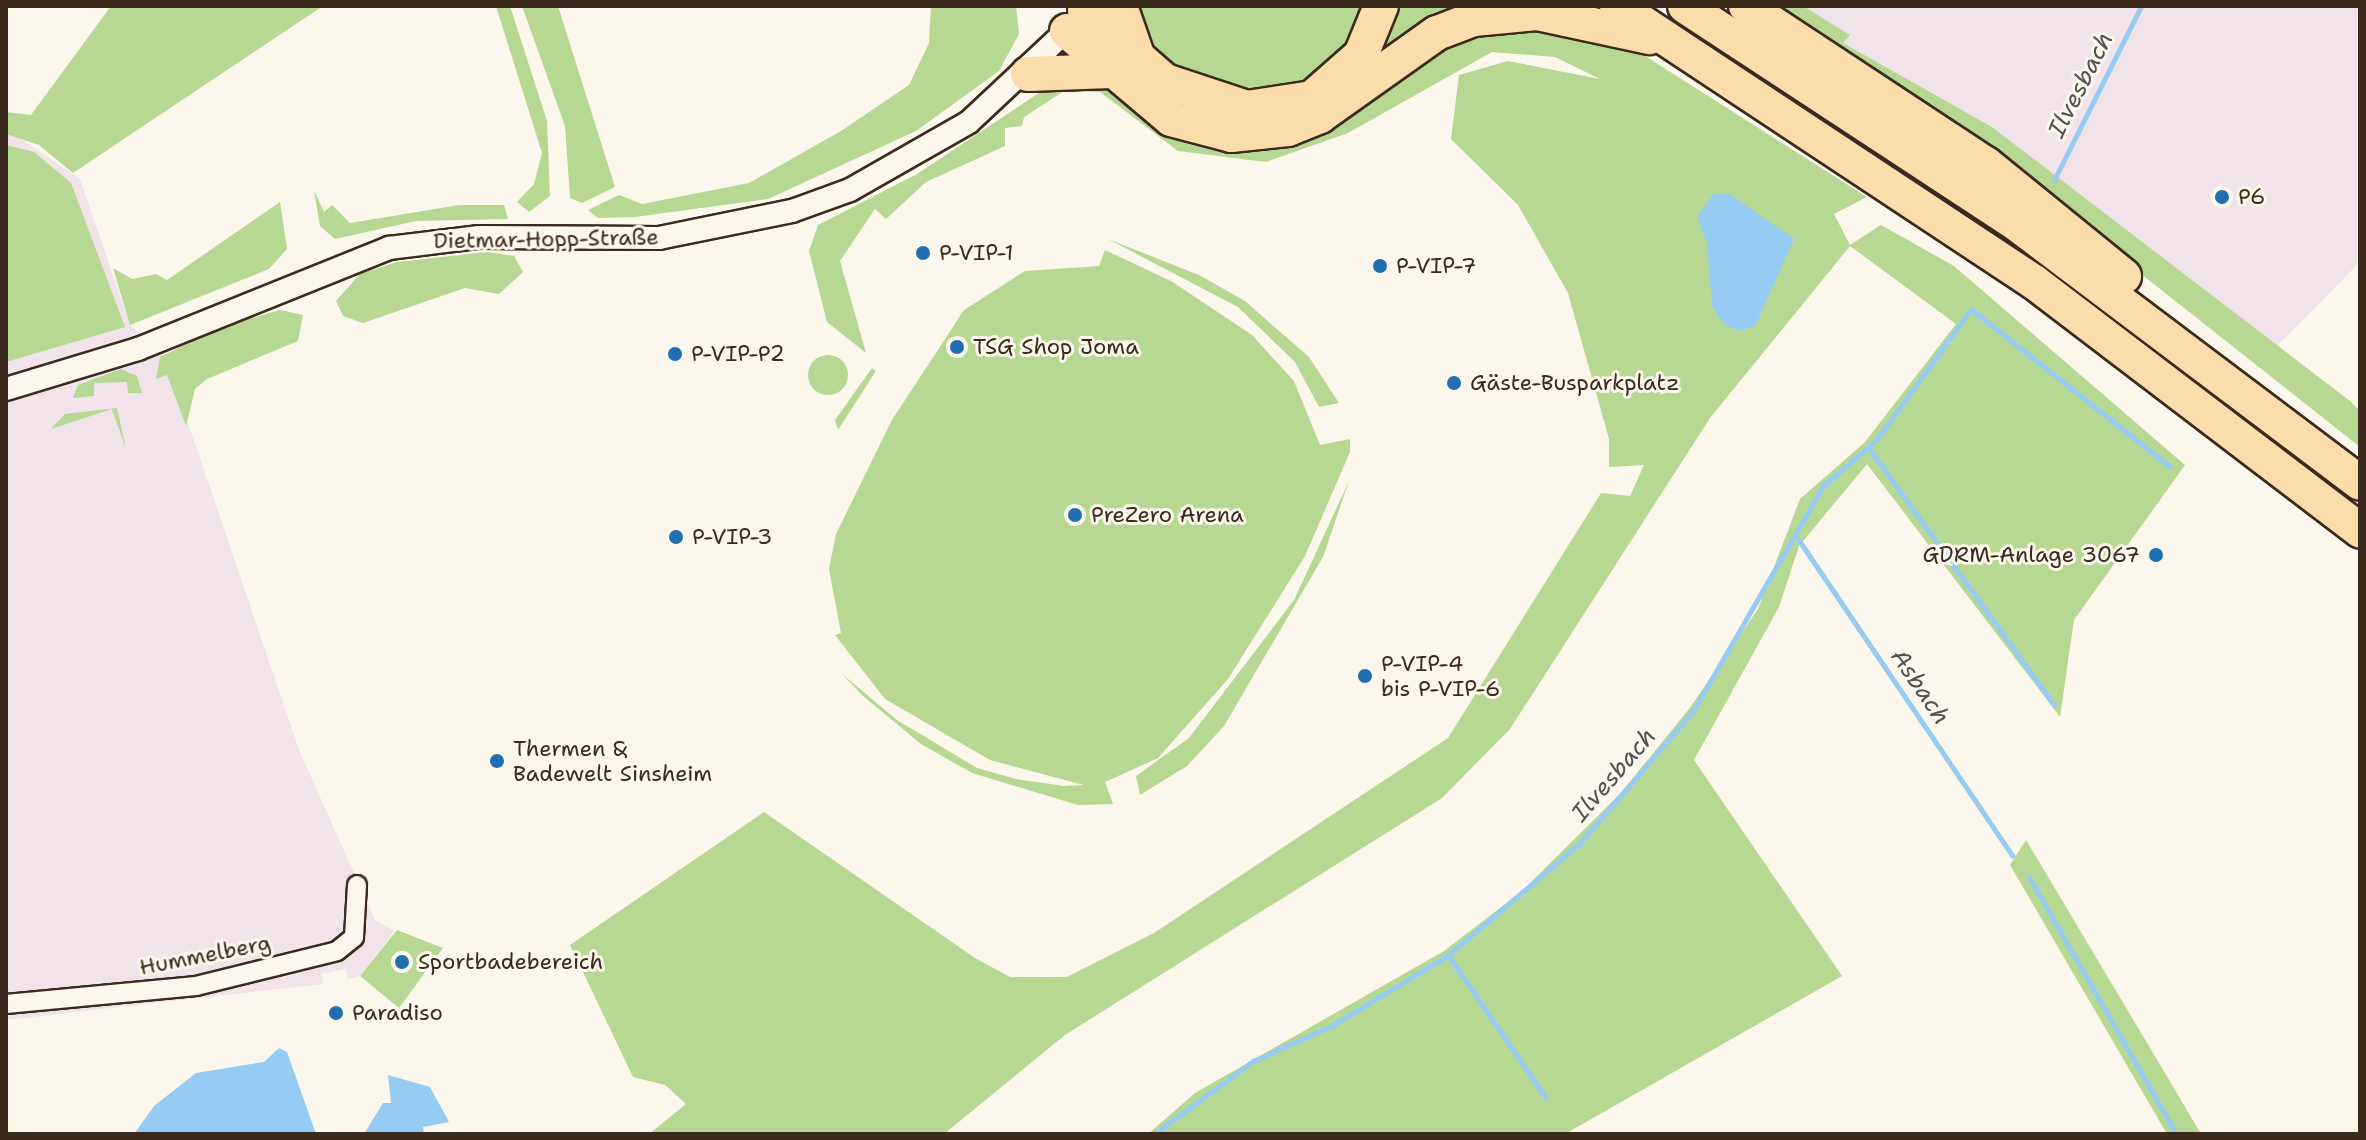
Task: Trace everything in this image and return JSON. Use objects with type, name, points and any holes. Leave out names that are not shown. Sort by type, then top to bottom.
[{"type":"highway","points":[[1120,6],[1125,65]]},
{"type":"highway","points":[[1028,74],[1125,65],[1189,94],[1247,108],[1279,107],[1312,98],[1344,73],[1361,55],[1381,6]]},
{"type":"highway","points":[[1617,6],[1885,178],[2196,401],[2360,530]]},
{"type":"highway","points":[[1685,6],[1911,151],[2166,333],[2360,483]]},
{"type":"highway","points":[[1746,6],[2046,210],[2146,296],[2166,333]]},
{"type":"highway","points":[[1081,16],[1171,119],[1231,135],[1288,129],[1320,116],[1437,33],[1498,14],[1570,18],[1681,45]]},
{"type":"street","name":"Dietmar-Hopp-Straße","points":[[6,389],[138,349],[389,248],[479,237],[659,238],[778,215],[908,160],[1028,74],[1081,16]]},
{"type":"street","name":"Hummelberg","points":[[6,1004],[196,986],[337,951],[354,937],[357,885]]},
{"type":"shaded area","points":[[1774,6],[2360,6],[2360,262],[2268,355],[2247,326],[1992,127]]},
{"type":"shaded area","points":[[12,133],[80,179],[130,325],[166,358],[299,750],[375,920],[394,931],[360,976],[348,979],[345,969],[322,974],[323,984],[6,1020],[6,134]]},
{"type":"green space","points":[[111,6],[323,6],[73,173],[39,145],[6,134],[6,112],[31,115]]},
{"type":"green space","points":[[496,6],[510,6],[547,121],[550,196],[529,212],[517,202],[534,184],[542,153]]},
{"type":"green space","points":[[522,6],[558,6],[615,187],[582,203],[570,198],[565,126]]},
{"type":"green space","points":[[931,6],[1016,6],[1019,34],[999,71],[916,131],[768,199],[635,217],[598,218],[588,210],[619,195],[642,204],[749,183],[841,131],[909,85],[929,43]]},
{"type":"green space","points":[[1128,6],[1375,6],[1327,81],[1242,93],[1177,70],[1143,41]]},
{"type":"green space","points":[[1389,6],[1506,6],[1372,66]]},
{"type":"green space","points":[[1774,6],[1803,6],[1850,35],[1843,43],[1992,127],[2350,401],[2360,411],[2360,447],[1940,115]]},
{"type":"green space","points":[[1512,22],[1628,45],[1867,197],[1834,214],[1850,245],[1881,225],[1954,266],[2185,465],[2074,620],[2060,717],[1867,464],[1799,546],[1779,607],[1694,760],[1842,976],[1565,1134],[1148,1134],[1195,1093],[1444,951],[1522,891],[1620,794],[1689,709],[1758,609],[1800,499],[1865,442],[1956,324],[1850,246],[1710,418],[1510,729],[1442,798],[1065,1035],[944,1134],[649,1134],[686,1104],[665,1085],[633,1077],[570,945],[764,812],[975,958],[1010,977],[1067,977],[1154,933],[1448,738],[1601,493],[1630,496],[1644,465],[1609,467],[1609,439],[1568,293],[1518,205],[1451,139],[1459,75],[1508,61],[1600,79],[1555,57],[1492,52],[1348,133],[1266,162],[1178,151],[1100,92],[1064,91],[1024,117],[1022,126],[1005,128],[1005,146],[926,182],[886,219],[875,209],[840,261],[866,353],[827,322],[809,251],[818,225],[917,174],[1051,85],[1106,83],[1167,127]]},
{"type":"green space","points":[[6,145],[34,152],[71,183],[125,327],[6,362]]},
{"type":"green space","points":[[314,190],[324,212],[332,205],[350,223],[459,205],[504,205],[508,219],[416,221],[335,239],[320,226]]},
{"type":"green space","points":[[280,202],[287,249],[269,269],[130,325],[113,268],[132,279],[156,274],[167,280]]},
{"type":"green space","points":[[1108,239],[1199,275],[1245,301],[1309,357],[1339,403],[1319,407],[1295,362],[1238,307]]},
{"type":"green space","name":"PreZero Arena","points":[[1105,250],[1171,281],[1252,335],[1294,381],[1320,445],[1350,439],[1350,452],[1305,556],[1228,679],[1158,758],[1105,782],[1113,804],[1078,805],[972,773],[921,744],[863,696],[842,674],[897,720],[977,768],[1016,779],[1064,786],[1084,785],[990,760],[885,699],[835,635],[841,633],[829,569],[836,534],[892,420],[964,310],[1025,271],[1099,266]]},
{"type":"green space","points":[[487,252],[514,256],[523,272],[499,294],[465,288],[363,323],[343,316],[336,301],[360,274],[397,262]]},
{"type":"green space","points":[[280,310],[303,315],[298,341],[207,379],[195,389],[186,426],[167,375],[156,379],[160,357],[224,326]]},
{"type":"green space","points":[[828,355],[842,361],[848,375],[842,389],[828,395],[814,389],[808,375],[814,361]]},
{"type":"green space","points":[[872,368],[876,371],[838,430],[835,420]]},
{"type":"green space","points":[[121,369],[137,376],[142,393],[128,393],[127,382],[94,383],[94,396],[73,398],[78,385]]},
{"type":"green space","points":[[117,408],[126,449],[112,409],[51,429],[65,414]]},
{"type":"green space","points":[[1349,481],[1323,557],[1224,726],[1187,766],[1140,795],[1136,776],[1189,738],[1294,600]]},
{"type":"green space","points":[[2026,840],[2201,1134],[2167,1134],[2010,865]]},
{"type":"green space","name":"Sportbadebereich","points":[[397,930],[443,948],[399,1008],[360,976]]},
{"type":"water","points":[[1714,193],[1730,194],[1794,239],[1755,326],[1739,331],[1723,324],[1712,306],[1707,242],[1697,217]]},
{"type":"water","points":[[279,1048],[287,1052],[316,1134],[134,1134],[154,1106],[196,1073],[264,1062]]},
{"type":"water","points":[[388,1075],[430,1087],[449,1122],[423,1127],[424,1134],[364,1134],[383,1103],[391,1103]]},
{"type":"waterway","name":"Ilvesbach","points":[[2054,180],[2141,6]]},
{"type":"waterway","name":"Ilvesbach","points":[[1154,1134],[1253,1061],[1333,1025],[1448,955],[1579,844],[1693,711],[1823,486],[1877,439],[1971,309],[2170,467]]},
{"type":"waterway","points":[[1868,447],[2054,705]]},
{"type":"waterway","name":"Asbach","points":[[1798,539],[2012,855]]},
{"type":"waterway","name":"Asbach","points":[[2029,877],[2176,1134]]},
{"type":"waterway","points":[[1448,955],[1546,1098]]},
{"type":"place","name":"P6","points":[[2222,197]]},
{"type":"place","name":"P-VIP-1","points":[[923,253]]},
{"type":"place","name":"P-VIP-7","points":[[1380,266]]},
{"type":"place","name":"TSG Shop Joma","points":[[957,347]]},
{"type":"place","name":"P-VIP-P2","points":[[675,354]]},
{"type":"place","name":"Gäste-Busparkplatz","points":[[1454,383]]},
{"type":"place","name":"PreZero Arena","points":[[1075,515]]},
{"type":"place","name":"P-VIP-3","points":[[676,537]]},
{"type":"place","name":"GDRM-Anlage 3067","points":[[2156,555]]},
{"type":"place","name":"P-VIP-4 bis P-VIP-6","points":[[1365,676]]},
{"type":"place","name":"Thermen & Badewelt Sinsheim","points":[[497,761]]},
{"type":"place","name":"Sportbadebereich","points":[[402,962]]},
{"type":"place","name":"Paradiso","points":[[336,1013]]}]
